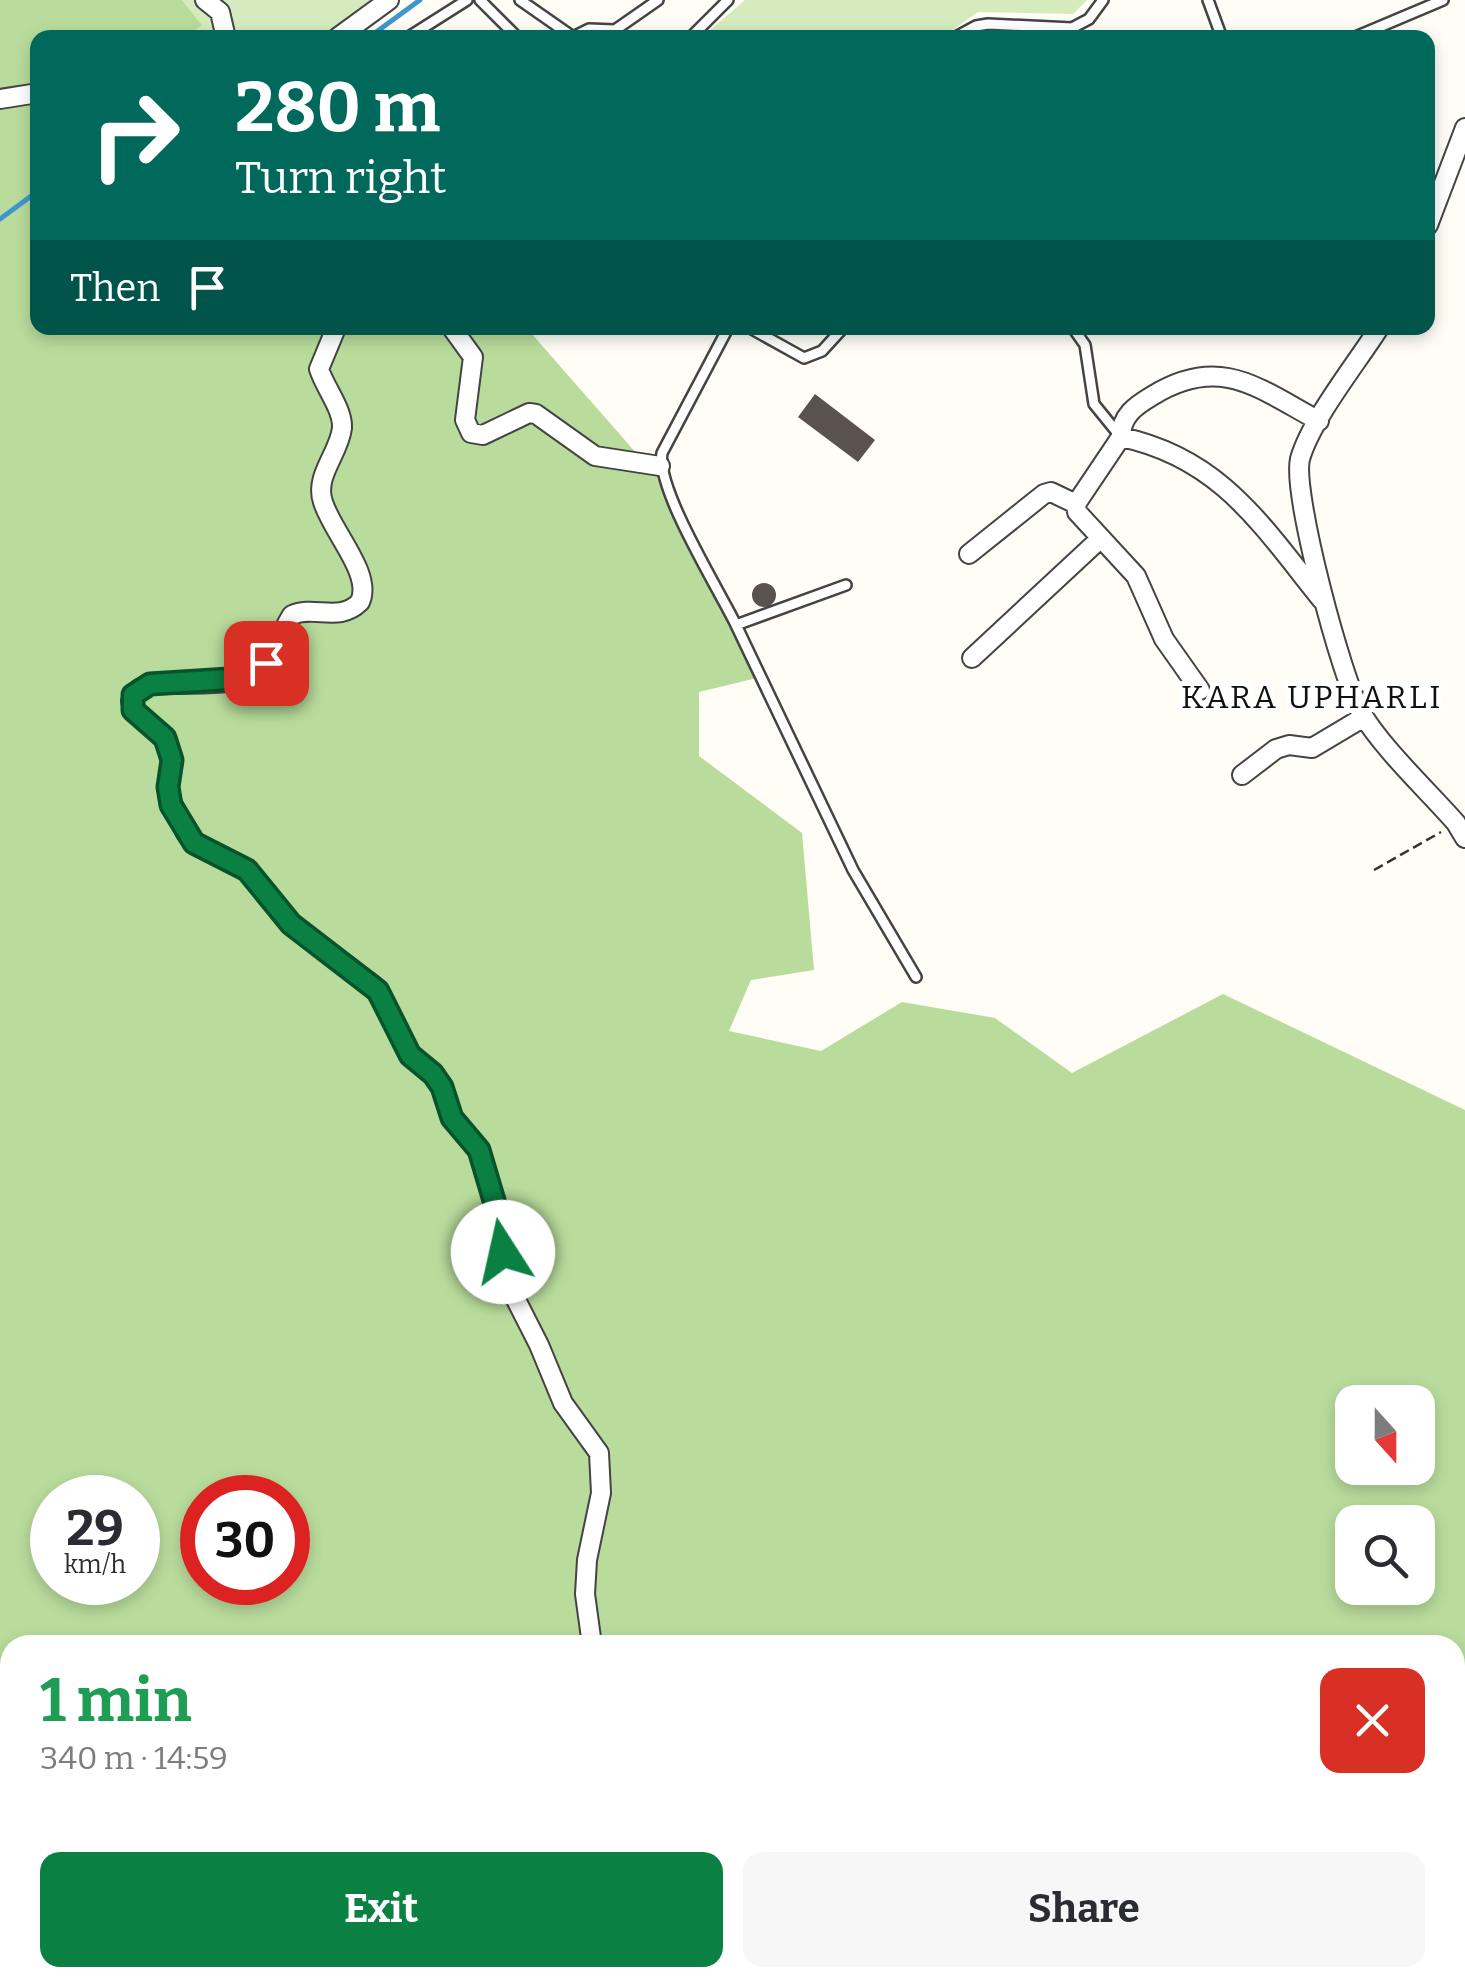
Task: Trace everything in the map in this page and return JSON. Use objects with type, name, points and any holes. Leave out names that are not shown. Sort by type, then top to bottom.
[{"type":"street","points":[[205,0],[220,12],[224,30]]},
{"type":"street","points":[[348,30],[389,0]]},
{"type":"street","points":[[0,100],[30,94]]},
{"type":"street","points":[[1435,207],[1465,128]]},
{"type":"street","points":[[333,335],[319,370],[341,418],[342,430],[319,491],[332,528],[361,576],[364,586],[360,602],[342,614],[305,612],[292,616],[266,663],[254,676],[230,681],[150,684],[139,689],[131,701],[133,710],[165,738],[172,760],[168,796],[186,833],[194,843],[247,870],[291,924],[373,984],[410,1055],[433,1074],[442,1087],[452,1118],[479,1150],[498,1214],[508,1284],[563,1402],[599,1452],[601,1493],[587,1560],[585,1594],[591,1635]]},
{"type":"street","points":[[457,335],[473,357],[464,420],[470,433],[483,435],[536,414],[595,456],[660,466]]},
{"type":"street","points":[[1374,335],[1318,421],[1301,457],[1299,474],[1325,605],[1353,695],[1364,717],[1461,831]]},
{"type":"street","points":[[1200,690],[1164,639],[1136,576],[1077,512],[1076,504],[1121,437],[1130,411],[1161,390],[1200,376],[1236,379],[1318,421]]},
{"type":"street","points":[[1121,437],[1172,451],[1218,480],[1246,507],[1325,605]]},
{"type":"street","points":[[969,554],[1044,494],[1051,492],[1076,504]]},
{"type":"street","points":[[972,658],[1101,538]]},
{"type":"street","points":[[1242,775],[1276,749],[1312,748],[1364,717]]},
{"type":"lane","points":[[420,30],[468,0]]},
{"type":"lane","points":[[480,0],[510,30]]},
{"type":"lane","points":[[520,0],[563,30]]},
{"type":"lane","points":[[585,30],[616,30],[658,0]]},
{"type":"lane","points":[[698,30],[728,0]]},
{"type":"lane","points":[[969,30],[988,24],[1072,28],[1090,19],[1102,0]]},
{"type":"lane","points":[[1208,0],[1219,30]]},
{"type":"lane","points":[[1371,30],[1443,0]]},
{"type":"lane","points":[[724,335],[671,431],[660,466],[680,517],[853,870],[916,977]]},
{"type":"lane","points":[[763,335],[804,358],[822,351],[836,335]]},
{"type":"lane","points":[[1078,335],[1085,344],[1094,404],[1121,437]]},
{"type":"lane","points":[[736,625],[846,584]]},
{"type":"path","points":[[1374,870],[1461,831]]},
{"type":"green space","points":[[0,0],[182,0],[202,25],[195,30],[30,30],[30,335],[533,335],[666,487],[757,678],[699,692],[699,756],[802,833],[814,970],[751,980],[729,1031],[821,1051],[902,1002],[995,1018],[1072,1073],[1223,994],[1465,1110],[1465,1635],[0,1635]]},
{"type":"green space","points":[[182,0],[377,0],[334,30],[194,30],[201,24]]},
{"type":"green space","points":[[745,0],[1087,0],[1073,14],[978,12],[952,30],[710,30]]},
{"type":"building","points":[[815,394],[875,440],[858,462],[798,417]]},
{"type":"building","points":[[764,583],[773,586],[773,604],[764,607],[755,604],[752,595],[755,586]]},
{"type":"waterway","points":[[379,30],[420,0]]},
{"type":"waterway","points":[[0,219],[30,197]]},
{"type":"district","name":"KARA UPHARLI","points":[[1312,697]]},
{"type":"route","points":[[266,663],[254,676],[230,681],[150,684],[133,695],[133,710],[165,738],[168,746],[172,760],[168,787],[171,805],[194,843],[247,870],[291,924],[373,984],[410,1055],[433,1074],[442,1087],[452,1118],[479,1150],[498,1214],[503,1252]]}]
